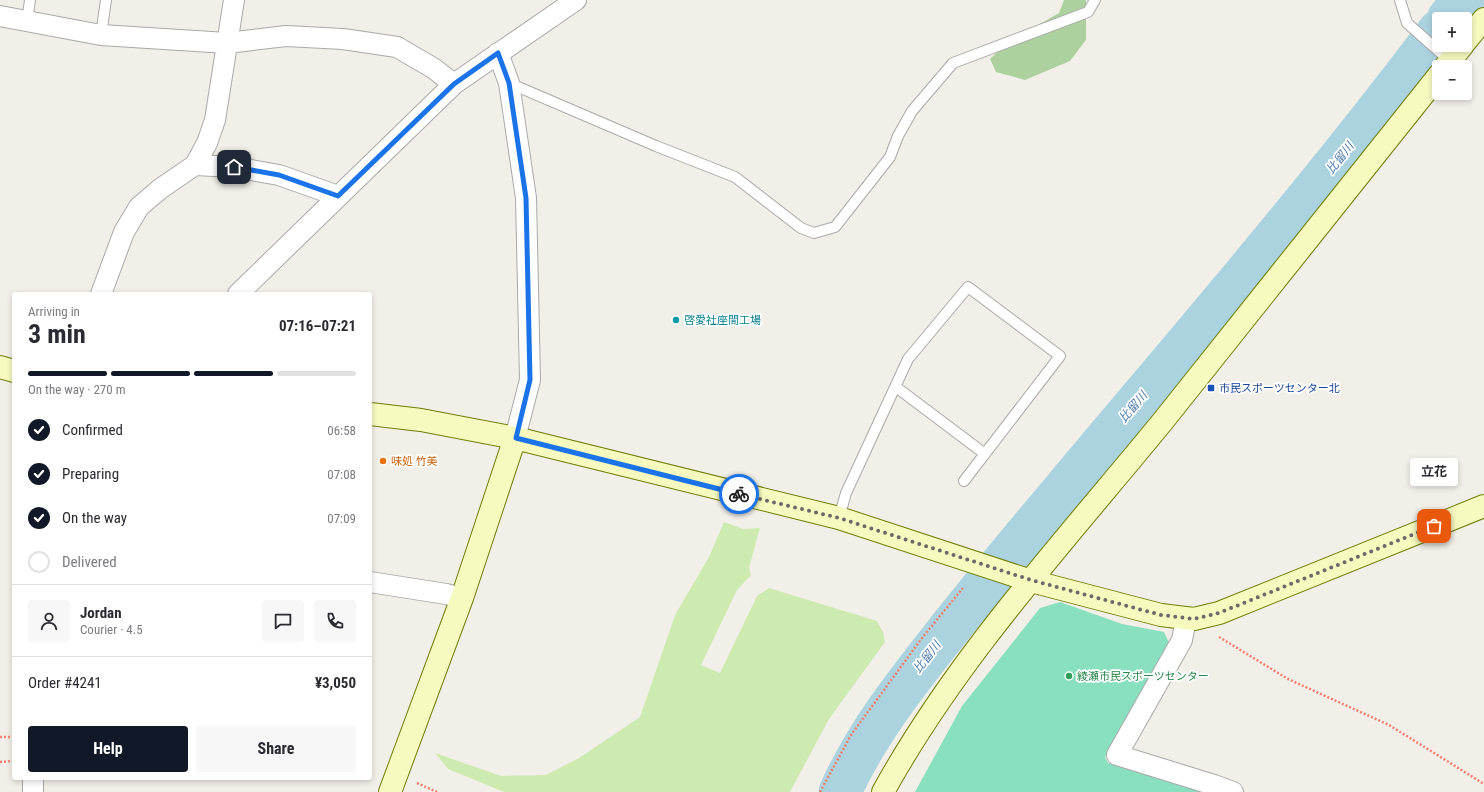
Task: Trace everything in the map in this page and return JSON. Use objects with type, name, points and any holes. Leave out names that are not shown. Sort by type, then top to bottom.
[{"type":"street","points":[[102,292],[124,232],[139,207],[160,189],[195,165],[207,143],[215,120],[234,0]]},
{"type":"street","points":[[240,292],[454,84],[576,0]]},
{"type":"street","points":[[0,16],[101,35],[227,43],[286,36],[343,39],[397,47],[433,68],[454,84]]},
{"type":"street","points":[[1472,34],[1484,19]]},
{"type":"street","points":[[390,792],[462,598],[516,438],[530,380],[526,198],[509,83],[498,53]]},
{"type":"street","points":[[883,792],[913,741],[1024,578],[1163,420],[1432,79]]},
{"type":"street","points":[[195,165],[234,167],[279,175],[338,196]]},
{"type":"street","points":[[0,367],[12,370]]},
{"type":"street","points":[[372,414],[421,420],[516,438],[839,518],[1024,578],[1161,615],[1190,619],[1219,613],[1484,506]]},
{"type":"street","points":[[372,582],[462,598]]},
{"type":"street","points":[[1190,619],[1182,640],[1117,755],[1233,792]]},
{"type":"lane","points":[[27,22],[30,0]]},
{"type":"lane","points":[[101,35],[106,0]]},
{"type":"lane","points":[[509,83],[656,146],[735,177],[802,228],[814,233],[835,227],[890,157],[898,136],[912,111],[953,63],[1088,12],[1095,0]]},
{"type":"lane","points":[[1400,0],[1407,23],[1447,60]]},
{"type":"lane","points":[[839,518],[846,493],[908,359],[968,287],[1060,356],[964,481]]},
{"type":"lane","points":[[896,387],[985,454]]},
{"type":"path","points":[[820,792],[851,735],[922,638],[963,588]]},
{"type":"path","points":[[1190,619],[1288,679],[1389,725],[1484,784]]},
{"type":"path","points":[[0,737],[12,737]]},
{"type":"path","points":[[0,762],[12,762]]},
{"type":"green space","points":[[1064,0],[1086,0],[1086,40],[1070,61],[1025,80],[996,72],[990,59],[1007,43],[1059,13]]},
{"type":"green space","points":[[724,522],[743,529],[760,528],[749,568],[751,575],[737,590],[701,665],[720,673],[757,596],[769,588],[877,621],[883,632],[885,642],[829,719],[790,792],[504,792],[448,769],[435,753],[501,776],[546,775],[579,758],[640,717],[675,615],[709,557]]},
{"type":"green space","name":"綾瀬市民スポーツセンター","points":[[1060,602],[1122,624],[1164,632],[1171,647],[1105,757],[1108,763],[1212,792],[915,792],[962,706],[1040,608]]},
{"type":"waterway","name":"比留川","points":[[1454,12],[1463,0]]},
{"type":"waterway","name":"比留川","points":[[840,792],[861,751],[886,712],[972,600],[1302,205],[1432,40]]},
{"type":"way so far","points":[[739,494],[839,518],[1031,580],[1161,615],[1186,619],[1194,619],[1219,613],[1434,526]]},
{"type":"place","name":"啓愛社座間工場","points":[[676,320]]},
{"type":"place","name":"市民スポーツセンター北","points":[[1211,388]]},
{"type":"place","name":"味処 竹美","points":[[383,461]]},
{"type":"place","name":"立花","points":[[1434,526]]},
{"type":"place","name":"綾瀬市民スポーツセンター","points":[[1069,676]]},
{"type":"route","points":[[234,167],[279,175],[338,196],[454,84],[498,53],[509,83],[526,198],[530,380],[516,438],[739,494]]}]
